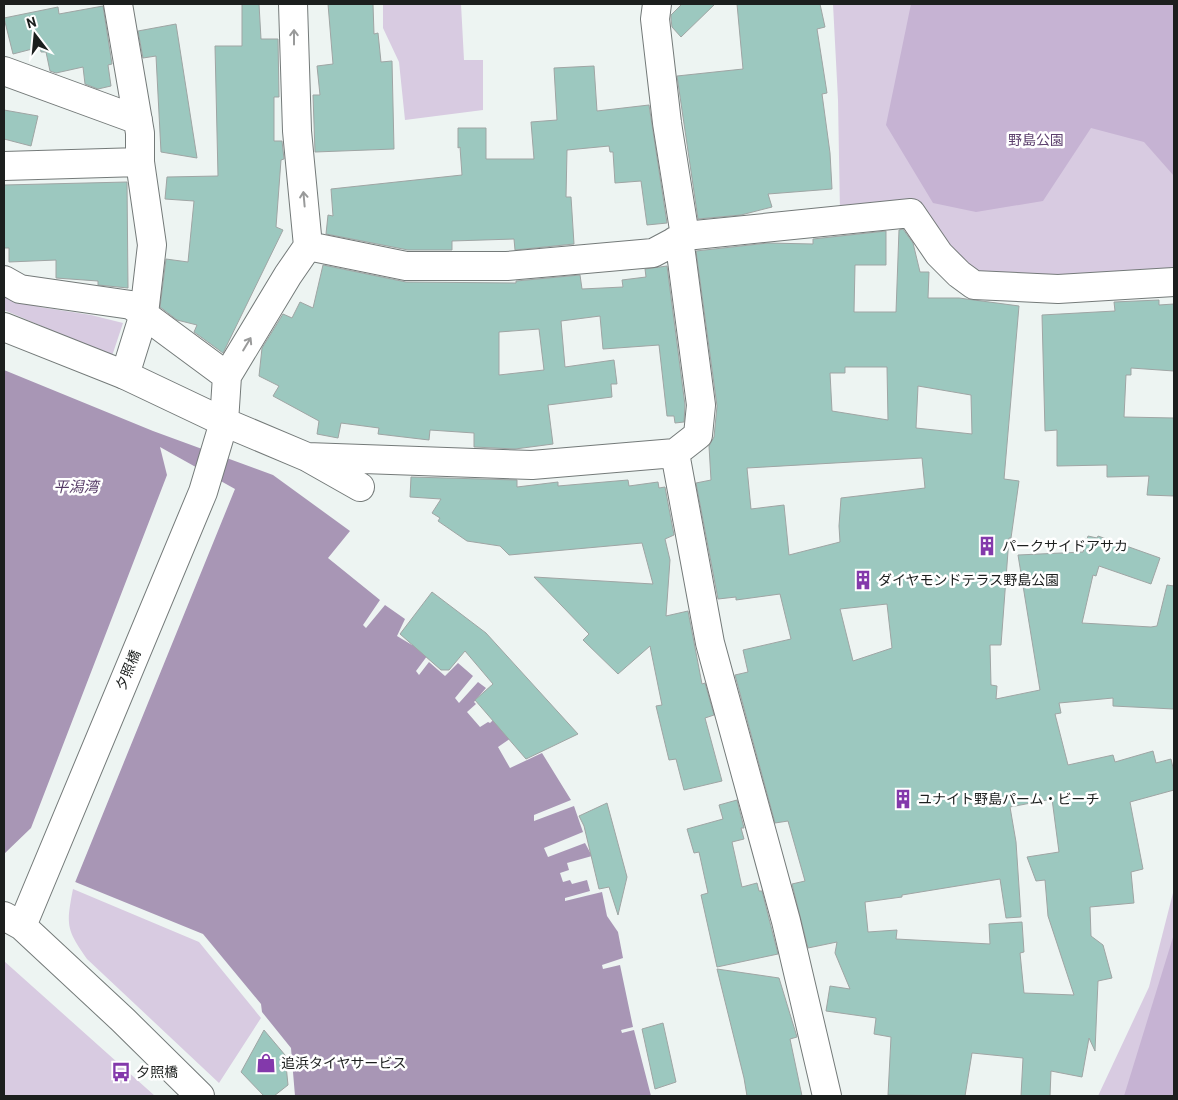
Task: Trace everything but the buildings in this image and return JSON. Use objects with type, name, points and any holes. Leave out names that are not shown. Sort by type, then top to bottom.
[{"type":"street","points":[[118,4],[138,120],[140,162],[152,245],[144,314],[125,375]]},
{"type":"street","points":[[4,280],[20,288],[131,305],[227,376],[288,275],[308,246],[296,113],[293,4]]},
{"type":"street","points":[[307,457],[532,465],[675,453],[698,434],[701,405],[681,253],[667,123],[651,9]]},
{"type":"street","points":[[4,71],[138,120]]},
{"type":"street","points":[[4,166],[140,162]]},
{"type":"street","points":[[308,246],[406,266],[507,266],[653,253],[680,238],[911,212],[939,254],[959,274],[974,285],[1058,289],[1174,282]]},
{"type":"street","points":[[4,327],[125,375],[224,422],[307,457],[360,487]]},
{"type":"street","name":"夕照橋","points":[[13,921],[41,877],[203,492],[224,422],[227,376]]},
{"type":"street","points":[[675,453],[710,642],[786,921],[827,1096]]},
{"type":"street","points":[[13,921],[123,1020],[200,1096]]},
{"type":"green space","points":[[383,4],[461,4],[464,60],[483,60],[483,110],[405,120],[399,62],[383,28]]},
{"type":"green space","name":"野島公園","points":[[833,4],[1174,4],[1174,273],[980,277],[943,251],[918,208],[840,213],[838,100]]},
{"type":"green space","points":[[911,4],[1174,4],[1174,176],[1144,142],[1091,128],[1043,201],[976,212],[933,203],[886,125]]},
{"type":"green space","points":[[4,292],[40,307],[91,315],[123,323],[112,356],[4,310]]},
{"type":"green space","points":[[73,889],[199,942],[261,1018],[219,1083],[87,959],[71,933],[69,911]]},
{"type":"green space","points":[[1174,889],[1174,1096],[1098,1096],[1149,987]]},
{"type":"green space","points":[[1174,934],[1174,1096],[1124,1096]]},
{"type":"green space","points":[[4,961],[155,1096],[4,1096]]},
{"type":"water","name":"平潟湾","points":[[4,370],[153,431],[273,475],[350,531],[328,558],[380,600],[363,625],[366,628],[385,605],[405,619],[397,636],[412,645],[423,630],[436,644],[416,671],[419,675],[429,662],[445,676],[458,663],[473,676],[455,698],[459,703],[478,682],[486,688],[474,702],[476,704],[467,712],[480,727],[488,722],[490,723],[503,710],[523,730],[498,747],[510,768],[542,753],[571,800],[534,815],[534,821],[574,806],[583,832],[544,848],[548,857],[585,843],[592,856],[567,863],[569,870],[560,873],[563,882],[570,880],[572,884],[587,880],[590,891],[565,898],[565,901],[602,892],[607,916],[618,932],[623,958],[602,965],[603,969],[620,965],[633,1027],[621,1030],[622,1033],[634,1030],[651,1096],[295,1096],[291,1048],[262,1012],[261,1004],[203,934],[4,853]]},
{"type":"pier","points":[[160,447],[235,489],[74,885],[4,854],[31,828],[167,475]]},
{"type":"place","name":"パークサイドアサカ","points":[[987,546]]},
{"type":"place","name":"ダイヤモンドテラス野島公園","points":[[863,580]]},
{"type":"place","name":"ユナイト野島パーム・ビーチ","points":[[903,799]]},
{"type":"place","name":"追浜タイヤサービス","points":[[266,1063]]},
{"type":"place","name":"夕照橋","points":[[121,1072]]}]
